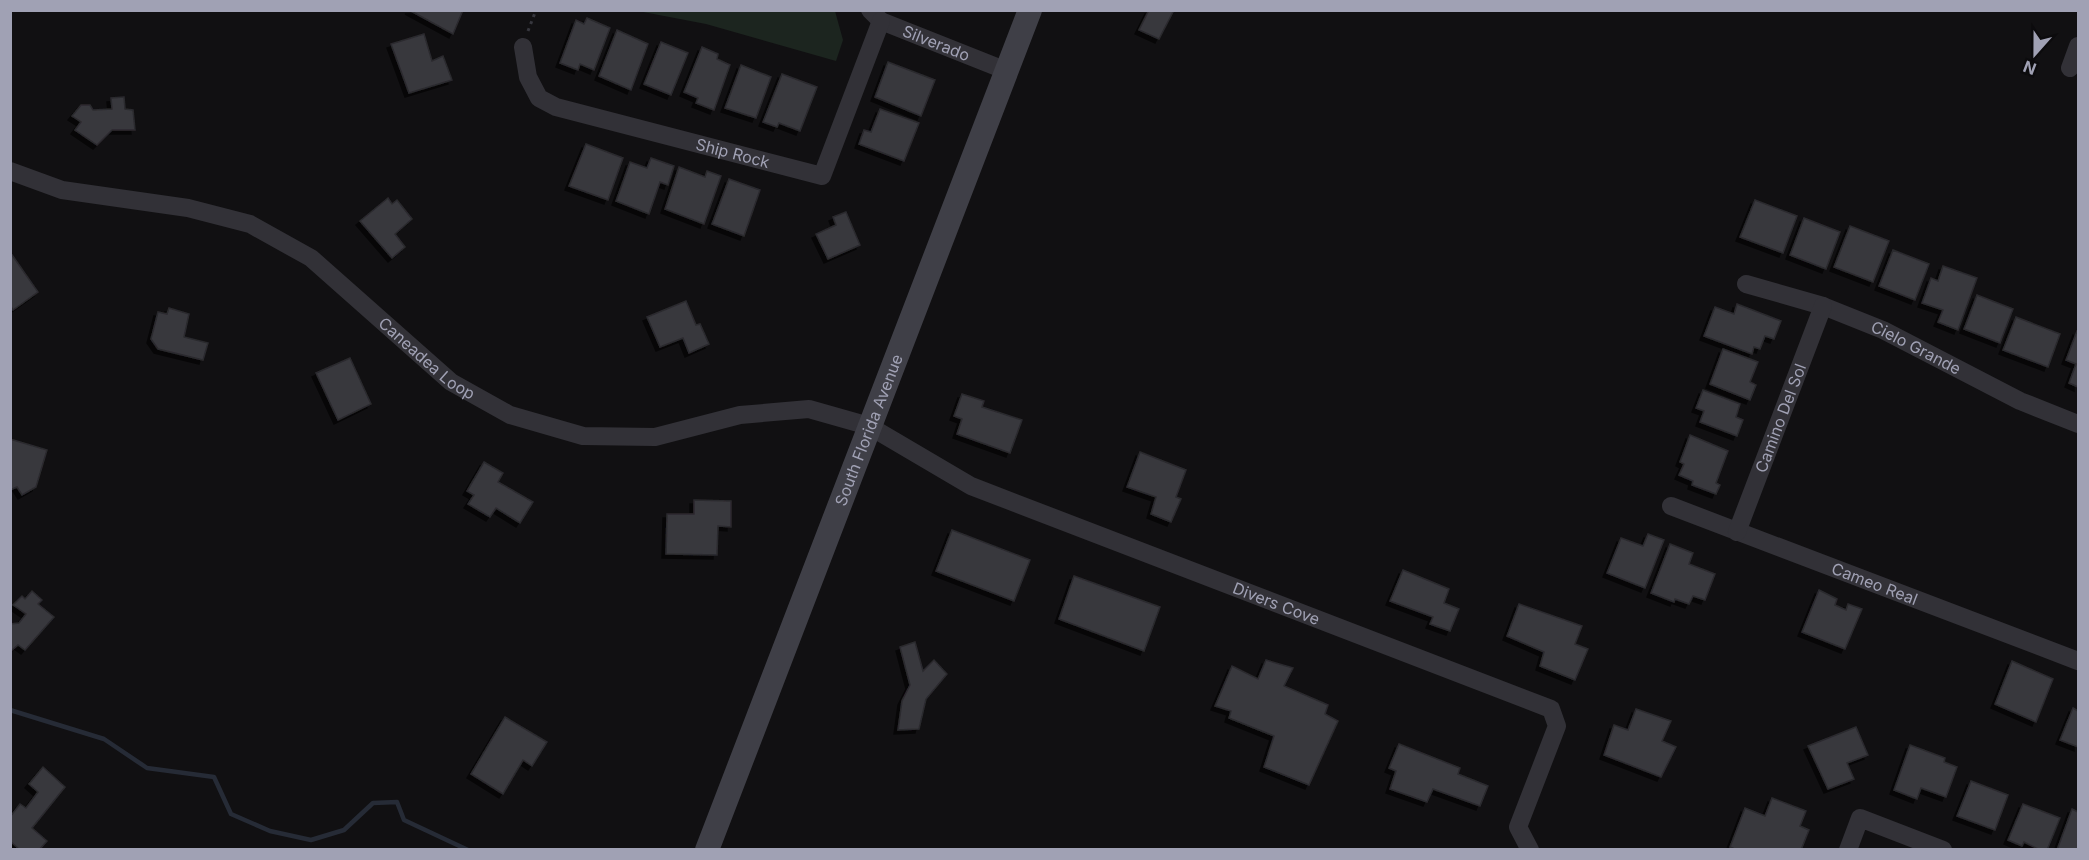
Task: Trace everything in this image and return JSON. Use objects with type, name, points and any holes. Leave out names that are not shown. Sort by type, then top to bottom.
[{"type":"main road","name":"South Florida Avenue","points":[[707,849],[1030,10]]},
{"type":"street","name":"Ship Rock","points":[[523,47],[528,77],[539,98],[556,106],[822,176],[876,16]]},
{"type":"street","name":"Silverado","points":[[876,16],[1007,71]]},
{"type":"street","points":[[2070,68],[2079,46]]},
{"type":"street","name":"Caneadea Loop","points":[[10,171],[62,190],[188,208],[250,224],[311,258],[451,382],[510,415],[584,436],[655,437],[740,415],[809,410],[869,426]]},
{"type":"street","name":"Cielo Grande","points":[[1746,284],[1823,306],[1883,330],[2020,400],[2079,424]]},
{"type":"street","name":"Camino Del Sol","points":[[1737,532],[1823,306]]},
{"type":"street","name":"Divers Cove","points":[[869,426],[971,486],[1551,709],[1557,726],[1518,826],[1530,849]]},
{"type":"street","name":"Cameo Real","points":[[1671,506],[2079,661]]},
{"type":"street","points":[[1848,849],[1860,818],[1942,849]]},
{"type":"path","points":[[523,47],[536,10]]},
{"type":"shaded area","points":[[638,11],[835,11],[843,40],[836,61],[706,24]]},
{"type":"building","points":[[409,10],[463,10],[453,34]]},
{"type":"building","points":[[1149,10],[1174,10],[1159,39],[1139,30]]},
{"type":"building","points":[[587,18],[610,28],[594,70],[580,64],[578,70],[560,63],[576,20],[584,24]]},
{"type":"building","points":[[617,30],[648,44],[631,90],[599,76]]},
{"type":"building","points":[[424,34],[432,61],[443,56],[452,80],[409,93],[391,44]]},
{"type":"building","points":[[661,42],[688,53],[671,95],[644,84]]},
{"type":"building","points":[[702,47],[718,54],[717,59],[730,65],[714,110],[696,103],[698,98],[684,92]]},
{"type":"building","points":[[888,62],[935,80],[921,116],[875,97]]},
{"type":"building","points":[[741,65],[771,77],[756,118],[725,108]]},
{"type":"building","points":[[782,74],[817,87],[800,131],[779,123],[777,127],[763,122]]},
{"type":"building","points":[[124,97],[125,109],[133,110],[135,130],[112,130],[97,145],[75,130],[81,122],[72,116],[81,105],[90,105],[93,110],[112,109],[111,98]]},
{"type":"building","points":[[880,109],[919,123],[904,161],[859,144],[864,130],[871,132]]},
{"type":"building","points":[[586,144],[623,158],[608,200],[569,186]]},
{"type":"building","points":[[651,158],[674,166],[668,185],[660,182],[649,214],[616,201],[630,162],[647,168]]},
{"type":"building","points":[[679,167],[705,177],[707,171],[721,176],[704,224],[665,209]]},
{"type":"building","points":[[729,179],[760,190],[744,236],[712,224]]},
{"type":"building","points":[[388,198],[392,204],[397,200],[412,219],[395,234],[405,247],[392,258],[360,221]]},
{"type":"building","points":[[1755,200],[1797,216],[1783,253],[1740,237]]},
{"type":"building","points":[[846,212],[860,245],[828,259],[816,234],[836,225],[833,217]]},
{"type":"building","points":[[1804,218],[1840,232],[1826,269],[1790,255]]},
{"type":"building","points":[[1850,226],[1889,241],[1873,282],[1834,267]]},
{"type":"building","points":[[1893,250],[1929,264],[1915,300],[1879,286]]},
{"type":"building","points":[[10,252],[38,292],[13,310],[10,305]]},
{"type":"building","points":[[1943,266],[1977,278],[1958,330],[1938,322],[1943,310],[1922,303],[1931,278],[1938,281]]},
{"type":"building","points":[[1977,295],[2013,309],[2000,343],[1964,329]]},
{"type":"building","points":[[686,301],[696,325],[700,324],[709,344],[689,353],[683,338],[660,347],[647,317]]},
{"type":"building","points":[[1737,304],[1781,321],[1774,339],[1765,336],[1760,349],[1754,347],[1752,354],[1704,336],[1715,307],[1734,314]]},
{"type":"building","points":[[169,308],[189,314],[184,337],[208,343],[203,360],[158,349],[151,339],[158,312],[167,314]]},
{"type":"building","points":[[2016,317],[2060,334],[2048,367],[2003,350]]},
{"type":"building","points":[[2077,331],[2078,387],[2069,383],[2076,364],[2066,360]]},
{"type":"building","points":[[1723,349],[1758,362],[1750,382],[1756,385],[1750,400],[1710,384]]},
{"type":"building","points":[[350,358],[371,404],[338,420],[316,373]]},
{"type":"building","points":[[1703,390],[1740,404],[1736,417],[1743,420],[1737,436],[1700,422],[1704,411],[1696,408]]},
{"type":"building","points":[[962,394],[984,401],[982,407],[1022,420],[1010,453],[957,434],[962,419],[954,416]]},
{"type":"building","points":[[1690,435],[1728,451],[1716,483],[1720,485],[1716,494],[1692,485],[1693,481],[1679,475],[1684,464],[1680,462]]},
{"type":"building","points":[[10,439],[47,450],[36,487],[22,495],[17,487],[10,490]]},
{"type":"building","points":[[1140,452],[1186,470],[1176,497],[1181,499],[1171,522],[1151,514],[1156,497],[1127,487]]},
{"type":"building","points":[[484,462],[503,473],[498,482],[533,502],[520,523],[496,508],[490,517],[468,504],[474,495],[467,491]]},
{"type":"building","points":[[694,500],[731,501],[731,527],[718,526],[717,555],[666,554],[667,514],[694,514]]},
{"type":"building","points":[[952,530],[1030,560],[1014,601],[936,571]]},
{"type":"building","points":[[1648,534],[1664,540],[1645,588],[1607,573],[1621,538],[1643,546]]},
{"type":"building","points":[[1670,544],[1693,553],[1689,564],[1715,574],[1705,600],[1693,596],[1689,604],[1675,599],[1674,602],[1651,593]]},
{"type":"building","points":[[1403,570],[1449,589],[1444,603],[1459,609],[1450,631],[1430,624],[1433,617],[1390,601]]},
{"type":"building","points":[[1074,576],[1160,607],[1144,651],[1059,619]]},
{"type":"building","points":[[1819,590],[1837,599],[1835,605],[1846,610],[1848,604],[1862,609],[1845,649],[1802,632]]},
{"type":"building","points":[[32,591],[42,600],[38,604],[54,617],[25,650],[18,645],[11,651],[10,624],[19,623],[26,614],[13,605],[22,596],[25,599]]},
{"type":"building","points":[[1519,604],[1582,626],[1575,644],[1588,649],[1575,680],[1540,666],[1544,652],[1507,636]]},
{"type":"building","points":[[915,642],[923,671],[934,660],[947,674],[926,699],[919,729],[898,730],[902,701],[910,685],[900,647]]},
{"type":"building","points":[[1266,660],[1293,668],[1284,686],[1328,705],[1325,714],[1338,721],[1309,785],[1264,767],[1274,736],[1229,718],[1231,711],[1215,706],[1232,666],[1258,679]]},
{"type":"building","points":[[2012,661],[2053,679],[2036,722],[1995,704]]},
{"type":"building","points":[[2073,708],[2078,711],[2078,747],[2060,740]]},
{"type":"building","points":[[1636,709],[1671,721],[1662,741],[1676,747],[1661,777],[1604,755],[1614,725],[1628,730]]},
{"type":"building","points":[[505,717],[547,742],[532,766],[523,760],[503,794],[471,774]]},
{"type":"building","points":[[1856,727],[1868,755],[1847,763],[1854,779],[1828,789],[1808,746]]},
{"type":"building","points":[[1399,744],[1460,768],[1458,774],[1488,786],[1480,806],[1433,789],[1427,802],[1390,789],[1396,771],[1389,768]]},
{"type":"building","points":[[1910,745],[1945,758],[1944,762],[1957,767],[1946,797],[1921,788],[1917,799],[1894,790]]},
{"type":"building","points":[[43,767],[65,787],[32,828],[47,841],[39,850],[20,850],[10,841],[10,817],[20,804],[26,808],[38,792],[29,784]]},
{"type":"building","points":[[1971,781],[2008,795],[1995,830],[1957,816]]},
{"type":"building","points":[[1772,798],[1806,811],[1800,826],[1809,830],[1801,850],[1737,850],[1730,847],[1745,808],[1765,816]]},
{"type":"building","points":[[2023,804],[2060,818],[2047,850],[2040,850],[2024,842],[2022,846],[2008,840]]},
{"type":"building","points":[[2072,809],[2078,812],[2078,850],[2057,850]]},
{"type":"waterway","points":[[10,710],[104,739],[147,768],[214,777],[231,814],[270,831],[311,840],[344,830],[373,803],[397,802],[404,820],[468,850]]}]
